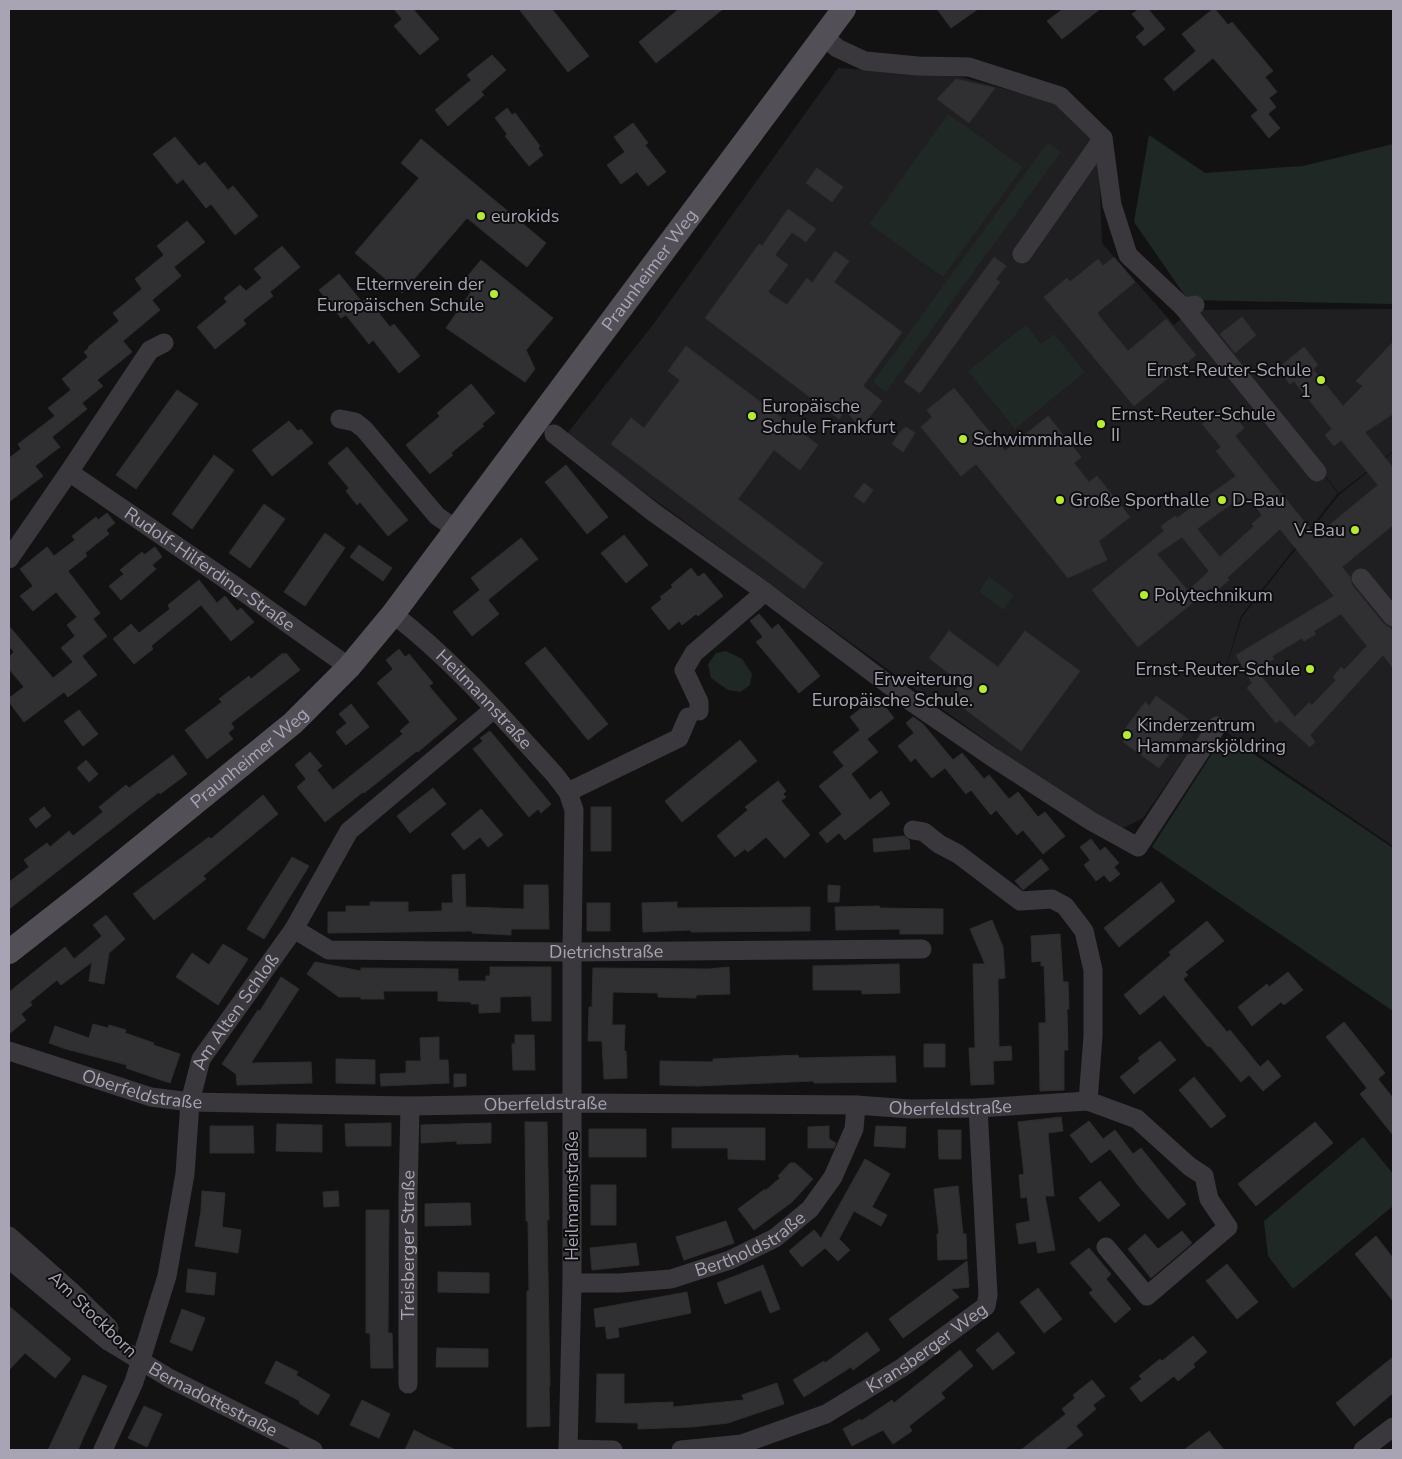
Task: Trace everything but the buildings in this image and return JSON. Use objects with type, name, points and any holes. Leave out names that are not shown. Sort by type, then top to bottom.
[{"type":"main road","name":"Praunheimer Weg","points":[[9,952],[293,723],[349,667],[393,614],[844,9]]},
{"type":"street","points":[[824,36],[838,48],[865,61],[918,66],[969,66],[1060,96],[1103,138],[1112,204],[1128,255],[1189,306],[1317,472]]},
{"type":"street","points":[[1022,254],[1103,138]]},
{"type":"street","points":[[9,559],[150,350],[164,343]]},
{"type":"street","points":[[340,419],[355,422],[364,429],[437,516],[456,529]]},
{"type":"street","points":[[554,434],[653,512],[765,592],[926,712],[1083,815],[1138,847],[1217,726]]},
{"type":"street","name":"Rudolf-Hilferding-Straße","points":[[69,472],[349,667]]},
{"type":"street","points":[[1361,578],[1393,616]]},
{"type":"street","points":[[568,792],[679,738],[699,702],[684,670],[694,653],[765,592]]},
{"type":"street","name":"Heilmannstraße","points":[[393,614],[410,627],[453,667],[555,775],[568,792],[574,810],[572,1283],[568,1450]]},
{"type":"street","name":"Am Alten Schloß","points":[[103,1450],[134,1382],[167,1276],[185,1174],[190,1102],[201,1059],[294,930],[349,831],[494,709]]},
{"type":"street","points":[[913,830],[924,832],[939,844],[958,854],[1020,901],[1052,899],[1065,906],[1084,931],[1093,970],[1092,1036],[1088,1101]]},
{"type":"street","name":"Dietrichstraße","points":[[294,930],[329,950],[572,952],[922,949]]},
{"type":"street","name":"Oberfeldstraße","points":[[9,1051],[151,1097],[190,1102],[410,1106],[572,1103],[856,1105],[911,1109],[978,1108],[1088,1101],[1137,1119],[1189,1166],[1204,1176],[1209,1199],[1228,1227],[1147,1296],[1106,1247]]},
{"type":"street","name":"Bertholdstraße","points":[[572,1283],[619,1283],[671,1279],[730,1260],[775,1238],[810,1209],[833,1177],[854,1129],[856,1105]]},
{"type":"street","name":"Treisberger Straße","points":[[408,1384],[410,1106]]},
{"type":"street","name":"Kransberger Weg","points":[[681,1450],[742,1444],[826,1414],[903,1367],[986,1306],[988,1295],[978,1108]]},
{"type":"street","name":"Am Stockborn","points":[[9,1236],[72,1292],[141,1361]]},
{"type":"street","name":"Am Stockborn","points":[[9,1259],[108,1341],[141,1361]]},
{"type":"street","name":"Bernadottestraße","points":[[141,1361],[169,1378],[313,1450]]},
{"type":"street","points":[[1363,1450],[1393,1428]]},
{"type":"street","points":[[568,1450],[613,1450]]},
{"type":"shaded area","points":[[838,68],[961,77],[1053,102],[1085,129],[1098,142],[1102,243],[1174,325],[1192,310],[1338,493],[1241,616],[1222,681],[1242,617],[1339,495],[1393,452],[1393,846],[1210,721],[1143,818],[1121,829],[1028,771],[566,435],[655,322]]},
{"type":"shaded area","points":[[948,114],[1023,167],[943,277],[869,224]]},
{"type":"shaded area","points":[[1149,135],[1205,173],[1303,166],[1393,144],[1393,304],[1188,300],[1134,222]]},
{"type":"shaded area","points":[[1048,142],[1061,152],[886,392],[873,382]]},
{"type":"shaded area","name":"Ernst-Reuter-Schule 1","points":[[1393,309],[1393,451],[1339,493],[1193,310]]},
{"type":"shaded area","points":[[1026,325],[1041,344],[1054,334],[1085,372],[1015,429],[968,371]]},
{"type":"shaded area","points":[[989,577],[1014,595],[1003,610],[979,591]]},
{"type":"shaded area","points":[[726,651],[742,659],[752,674],[750,685],[740,692],[728,690],[711,678],[708,664],[716,653]]},
{"type":"shaded area","points":[[1227,736],[1393,848],[1393,1011],[1152,847],[1213,752]]},
{"type":"shaded area","points":[[1363,1137],[1393,1174],[1393,1206],[1293,1289],[1268,1256],[1264,1221]]},
{"type":"place","name":"eurokids","points":[[481,216]]},
{"type":"place","name":"Elternverein der Europäischen Schule","points":[[494,294]]},
{"type":"place","name":"Ernst-Reuter-Schule 1","points":[[1321,380]]},
{"type":"place","name":"Europäische Schule Frankfurt","points":[[752,416]]},
{"type":"place","name":"Ernst-Reuter-Schule II","points":[[1101,424]]},
{"type":"place","name":"Schwimmhalle","points":[[963,439]]},
{"type":"place","name":"Große Sporthalle","points":[[1060,500]]},
{"type":"place","name":"D-Bau","points":[[1222,500]]},
{"type":"place","name":"V-Bau","points":[[1355,530]]},
{"type":"place","name":"Polytechnikum","points":[[1144,595]]},
{"type":"place","name":"Ernst-Reuter-Schule","points":[[1310,669]]},
{"type":"place","name":"Erweiterung Europäische Schule.","points":[[983,689]]},
{"type":"place","name":"Kinderzentrum Hammarskjöldring","points":[[1127,735]]}]
